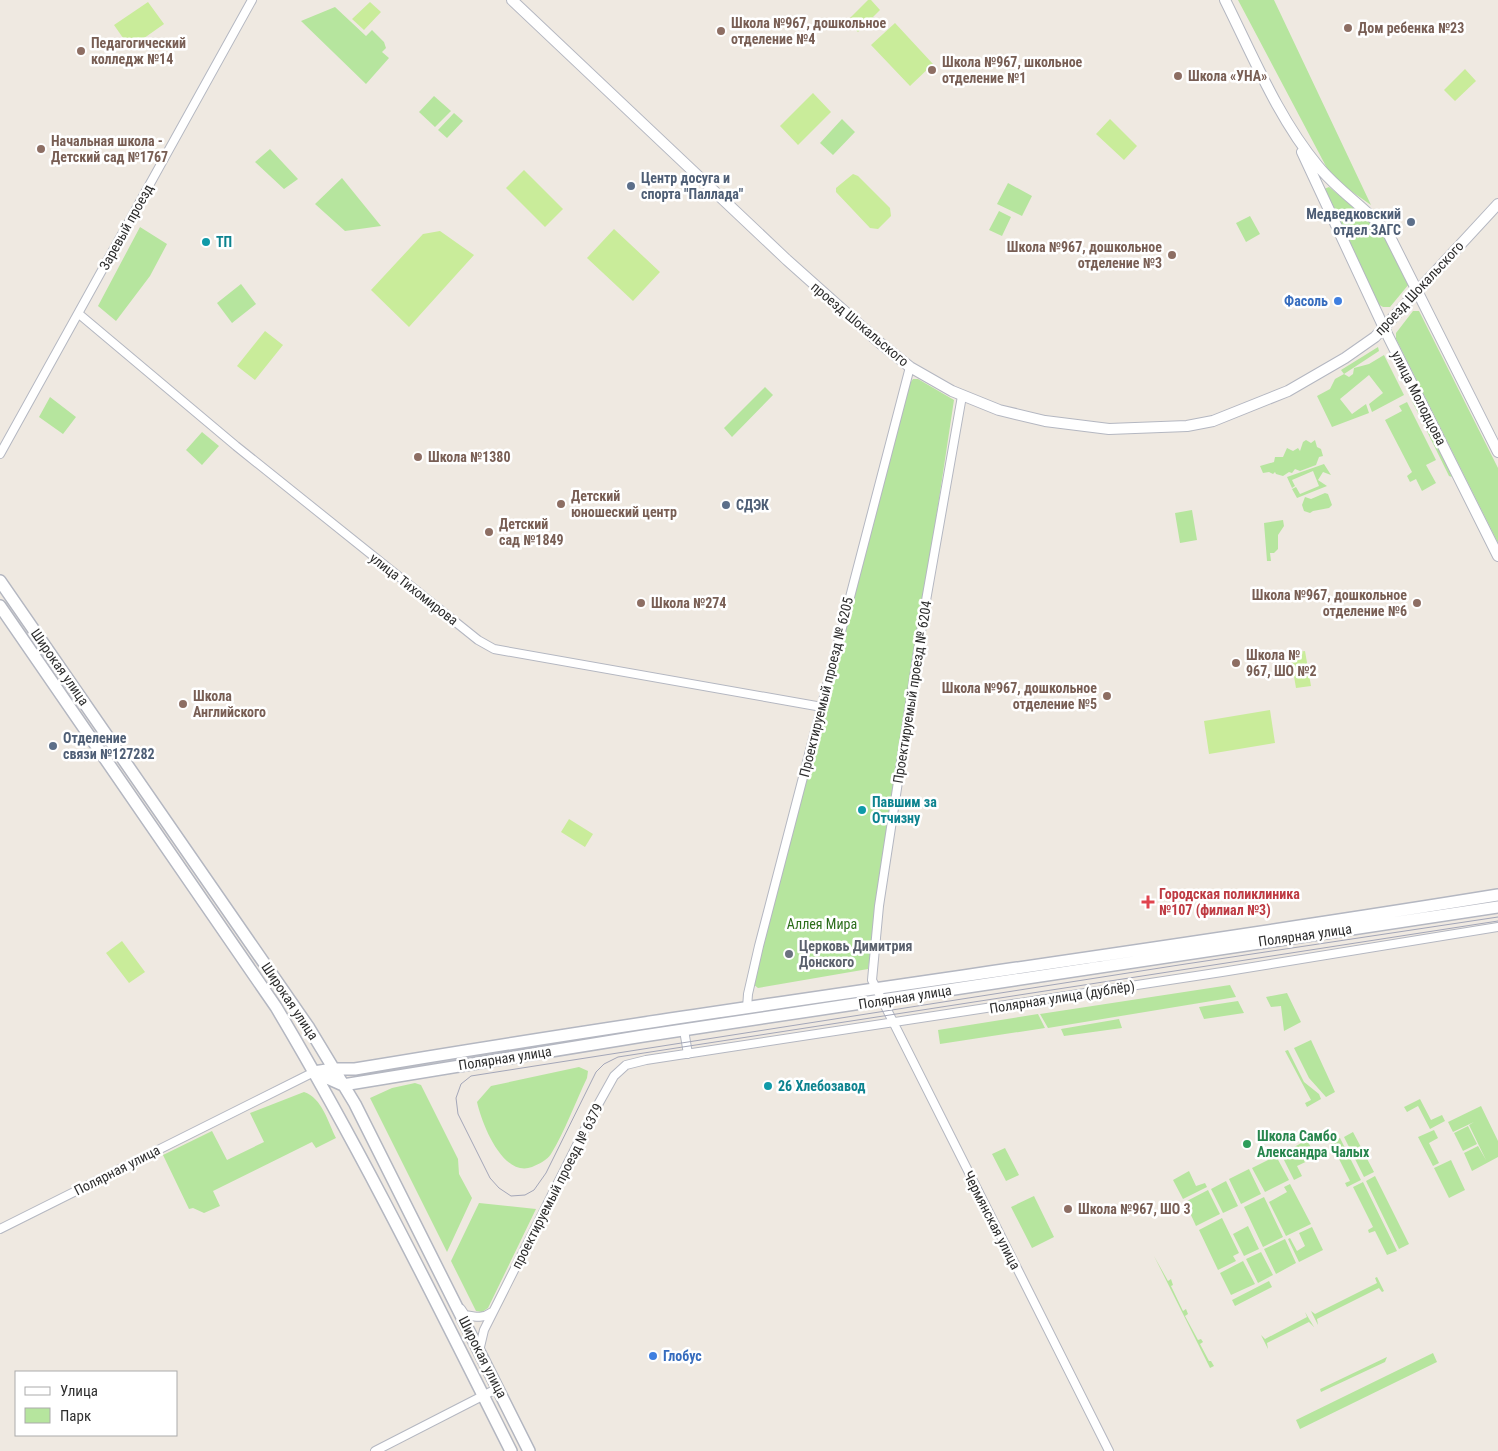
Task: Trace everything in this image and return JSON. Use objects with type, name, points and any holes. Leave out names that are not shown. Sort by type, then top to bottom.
[{"type":"main road","name":"Широкая улица","points":[[0,581],[301,1017],[355,1104],[529,1451]]},
{"type":"main road","name":"Широкая улица","points":[[0,606],[271,999],[314,1072],[511,1451]]},
{"type":"main road","name":"Полярная улица","points":[[314,1072],[333,1069],[355,1069],[1498,895]]},
{"type":"main road","name":"Полярная улица","points":[[343,1085],[684,1030],[1498,907]]},
{"type":"main road","points":[[314,1072],[343,1085]]},
{"type":"street","name":"Заревый проезд","points":[[0,454],[252,0]]},
{"type":"street","name":"проезд Шокальского","points":[[512,0],[817,288],[880,344],[910,367],[962,396],[1028,418],[1068,425],[1119,429],[1199,424],[1226,416],[1288,391],[1344,358],[1384,328],[1498,204]]},
{"type":"street","name":"улица Молодцова","points":[[1225,0],[1292,130],[1384,328],[1498,556]]},
{"type":"street","name":"улица Молодцова","points":[[1292,130],[1318,167],[1336,186],[1374,217],[1390,235],[1498,452]]},
{"type":"street","points":[[1321,194],[1326,184],[1336,186]]},
{"type":"street","name":"улица Тихомирова","points":[[79,314],[282,483],[478,640],[494,649],[822,707]]},
{"type":"street","name":"Проектируемый проезд № 6205","points":[[747,1008],[758,946],[910,367]]},
{"type":"street","name":"Проектируемый проезд № 6204","points":[[875,989],[871,973],[879,906],[924,612],[962,396]]},
{"type":"street","points":[[68,703],[72,706],[78,705],[81,700],[79,695]]},
{"type":"street","points":[[93,740],[92,734],[95,730],[100,728],[105,731]]},
{"type":"street","name":"Полярная улица (дублёр)","points":[[626,1065],[1222,972],[1498,926]]},
{"type":"street","name":"Чермянская улица","points":[[875,989],[1109,1451]]},
{"type":"street","points":[[684,1030],[688,1054]]},
{"type":"street","name":"проектируемый проезд № 6379","points":[[479,1350],[484,1330],[493,1311],[590,1119],[614,1076],[626,1065]]},
{"type":"street","name":"Полярная улица","points":[[0,1229],[314,1072]]},
{"type":"street","points":[[452,1296],[465,1314],[485,1317],[493,1311]]},
{"type":"street","points":[[375,1451],[498,1388]]},
{"type":"green space","points":[[868,0],[871,0],[880,10],[858,32],[847,21]]},
{"type":"green space","points":[[1238,0],[1274,0],[1371,205],[1335,180],[1329,172]]},
{"type":"green space","points":[[148,2],[164,24],[130,48],[114,25]]},
{"type":"green space","points":[[370,2],[381,12],[364,30],[352,19]]},
{"type":"green space","points":[[335,7],[366,36],[372,30],[384,42],[386,48],[382,52],[389,58],[366,84],[301,21]]},
{"type":"green space","points":[[895,23],[933,64],[910,86],[871,45]]},
{"type":"green space","points":[[1465,69],[1476,81],[1455,101],[1444,90]]},
{"type":"green space","points":[[813,93],[831,112],[798,145],[780,126]]},
{"type":"green space","points":[[434,96],[451,111],[435,127],[419,112]]},
{"type":"green space","points":[[454,113],[463,121],[447,138],[438,130]]},
{"type":"green space","points":[[842,119],[855,132],[833,155],[820,143]]},
{"type":"green space","points":[[1110,119],[1137,146],[1124,160],[1096,134]]},
{"type":"green space","points":[[270,149],[298,179],[284,189],[255,162]]},
{"type":"green space","points":[[524,170],[563,209],[545,227],[506,188]]},
{"type":"green space","points":[[853,174],[858,176],[890,208],[891,216],[878,229],[870,228],[836,192],[836,188]]},
{"type":"green space","points":[[342,178],[381,226],[345,231],[315,204]]},
{"type":"green space","points":[[1008,183],[1032,196],[1022,216],[997,204]]},
{"type":"green space","points":[[1329,187],[1370,220],[1385,236],[1409,284],[1390,307],[1383,307],[1376,303],[1324,189]]},
{"type":"green space","points":[[999,211],[1011,217],[1002,236],[989,230]]},
{"type":"green space","points":[[1250,216],[1260,234],[1246,242],[1236,223]]},
{"type":"green space","points":[[140,227],[167,244],[150,276],[116,321],[98,306]]},
{"type":"green space","points":[[614,229],[660,272],[633,301],[587,258]]},
{"type":"green space","points":[[440,231],[474,255],[409,327],[371,290],[423,234]]},
{"type":"green space","points":[[241,284],[256,304],[232,323],[217,303]]},
{"type":"green space","points":[[1413,311],[1419,311],[1498,468],[1498,543],[1396,339],[1396,333]]},
{"type":"green space","points":[[265,331],[283,345],[255,380],[237,366]]},
{"type":"green space","points":[[1378,347],[1379,351],[1344,374],[1341,370]]},
{"type":"green space","points":[[1384,355],[1404,395],[1372,412],[1369,404],[1383,393],[1369,375],[1340,399],[1352,414],[1366,404],[1369,413],[1332,427],[1317,396],[1330,389],[1335,379],[1344,374],[1349,377],[1353,374],[1354,368],[1369,364]]},
{"type":"green space","name":"Аллея Мира","points":[[913,379],[918,379],[954,400],[868,969],[758,988],[753,984],[910,383]]},
{"type":"green space","points":[[765,387],[773,395],[732,437],[724,428]]},
{"type":"green space","points":[[50,397],[76,417],[63,434],[39,417]]},
{"type":"green space","points":[[1411,399],[1415,400],[1452,477],[1449,476]]},
{"type":"green space","points":[[1407,402],[1436,460],[1426,465],[1436,483],[1422,491],[1416,479],[1410,482],[1407,476],[1412,472],[1385,420],[1402,411],[1399,406]]},
{"type":"green space","points":[[202,432],[219,446],[202,465],[186,450]]},
{"type":"green space","points":[[1306,440],[1311,443],[1315,440],[1317,447],[1321,449],[1323,456],[1319,457],[1316,465],[1300,471],[1295,469],[1292,473],[1289,472],[1283,476],[1275,472],[1273,474],[1269,472],[1263,473],[1260,466],[1274,462],[1275,457],[1283,457],[1287,448],[1293,451],[1298,448],[1300,451],[1303,442]]},
{"type":"green space","points":[[1324,464],[1331,475],[1323,472],[1318,480],[1327,486],[1297,498],[1292,489],[1296,487],[1300,494],[1319,486],[1313,471],[1292,480],[1295,486],[1292,488],[1287,477]]},
{"type":"green space","points":[[1325,493],[1328,494],[1332,505],[1329,508],[1310,513],[1304,511],[1302,505],[1305,497],[1311,499]]},
{"type":"green space","points":[[1192,510],[1197,540],[1180,543],[1175,513]]},
{"type":"green space","points":[[1283,520],[1284,526],[1278,535],[1278,549],[1274,553],[1270,553],[1271,561],[1267,561],[1264,523]]},
{"type":"green space","points":[[1305,651],[1311,686],[1296,688],[1290,653]]},
{"type":"green space","points":[[1270,710],[1275,743],[1209,754],[1204,721]]},
{"type":"green space","points":[[569,819],[593,834],[585,847],[561,832]]},
{"type":"green space","points":[[122,941],[145,972],[129,983],[106,953]]},
{"type":"green space","points":[[1230,985],[1236,997],[1048,1028],[1040,1014]]},
{"type":"green space","points":[[1287,993],[1301,1022],[1284,1031],[1281,1006],[1271,1007],[1266,997]]},
{"type":"green space","points":[[1238,1001],[1244,1013],[1204,1019],[1199,1007]]},
{"type":"green space","points":[[1038,1014],[1045,1028],[940,1044],[938,1030]]},
{"type":"green space","points":[[1119,1019],[1122,1028],[1064,1036],[1061,1029]]},
{"type":"green space","points":[[1311,1040],[1335,1092],[1326,1097],[1309,1078],[1294,1048]]},
{"type":"green space","points":[[1288,1050],[1304,1082],[1319,1094],[1321,1099],[1307,1107],[1305,1103],[1311,1100],[1285,1051]]},
{"type":"green space","points":[[579,1067],[588,1071],[587,1078],[551,1154],[545,1160],[532,1167],[522,1168],[512,1165],[503,1157],[489,1135],[477,1102],[491,1086]]},
{"type":"green space","points":[[415,1083],[421,1085],[458,1159],[459,1174],[472,1198],[447,1252],[370,1098],[392,1088]]},
{"type":"green space","points":[[304,1092],[315,1099],[320,1105],[336,1138],[316,1148],[312,1142],[213,1191],[220,1206],[204,1213],[193,1208],[189,1209],[163,1155],[212,1131],[227,1160],[264,1142],[250,1113]]},
{"type":"green space","points":[[1420,1099],[1431,1120],[1442,1115],[1445,1121],[1430,1129],[1418,1106],[1407,1112],[1404,1107]]},
{"type":"green space","points":[[1481,1106],[1498,1141],[1498,1157],[1472,1171],[1464,1153],[1478,1146],[1486,1160],[1469,1125],[1474,1122],[1453,1132],[1448,1122]]},
{"type":"green space","points":[[1468,1126],[1477,1144],[1463,1151],[1454,1133]]},
{"type":"green space","points":[[1434,1130],[1438,1138],[1429,1143],[1439,1163],[1433,1166],[1418,1137]]},
{"type":"green space","points":[[1353,1132],[1374,1172],[1364,1177],[1344,1137]]},
{"type":"green space","points":[[1340,1138],[1361,1180],[1347,1187],[1345,1183],[1350,1181],[1331,1143]]},
{"type":"green space","points":[[1307,1140],[1316,1157],[1297,1166],[1302,1176],[1294,1180],[1281,1154]]},
{"type":"green space","points":[[1005,1148],[1019,1175],[1006,1181],[992,1154]]},
{"type":"green space","points":[[1276,1156],[1289,1180],[1265,1192],[1252,1168]]},
{"type":"green space","points":[[1451,1160],[1465,1190],[1449,1198],[1434,1168]]},
{"type":"green space","points":[[1249,1169],[1261,1194],[1241,1204],[1229,1179]]},
{"type":"green space","points":[[1189,1171],[1196,1186],[1205,1183],[1207,1187],[1183,1199],[1173,1180]]},
{"type":"green space","points":[[1375,1176],[1409,1244],[1399,1249],[1366,1181]]},
{"type":"green space","points":[[1226,1181],[1238,1206],[1223,1213],[1211,1189]]},
{"type":"green space","points":[[1363,1182],[1397,1251],[1387,1255],[1375,1231],[1369,1233],[1368,1230],[1373,1227],[1353,1187]]},
{"type":"green space","points":[[1290,1184],[1311,1224],[1286,1236],[1269,1202],[1287,1192],[1284,1187]]},
{"type":"green space","points":[[1208,1190],[1220,1214],[1196,1226],[1185,1202]]},
{"type":"green space","points":[[1034,1196],[1054,1237],[1032,1248],[1011,1207]]},
{"type":"green space","points":[[1264,1197],[1283,1237],[1263,1247],[1244,1207]]},
{"type":"green space","points":[[479,1203],[536,1209],[488,1308],[482,1312],[476,1311],[451,1261]]},
{"type":"green space","points":[[1222,1218],[1239,1253],[1233,1256],[1236,1261],[1218,1270],[1199,1230]]},
{"type":"green space","points":[[1248,1226],[1259,1249],[1244,1256],[1233,1234]]},
{"type":"green space","points":[[1312,1227],[1323,1250],[1299,1262],[1288,1239],[1290,1238],[1297,1251],[1305,1246],[1299,1233]]},
{"type":"green space","points":[[1285,1239],[1296,1263],[1276,1274],[1264,1249]]},
{"type":"green space","points":[[1261,1252],[1273,1275],[1258,1283],[1246,1259]]},
{"type":"green space","points":[[1154,1256],[1168,1281],[1171,1279],[1173,1285],[1171,1286],[1183,1311],[1186,1309],[1188,1314],[1185,1316],[1198,1340],[1201,1339],[1203,1342],[1200,1344],[1209,1361],[1214,1366],[1210,1368]]},
{"type":"green space","points":[[1243,1261],[1255,1284],[1231,1295],[1220,1273]]},
{"type":"green space","points":[[1377,1277],[1384,1291],[1382,1292],[1379,1288],[1317,1319],[1318,1325],[1311,1311],[1315,1314],[1377,1283],[1375,1278]]},
{"type":"green space","points":[[1269,1281],[1272,1287],[1235,1306],[1232,1300]]},
{"type":"green space","points":[[1305,1312],[1314,1327],[1309,1322],[1267,1343],[1268,1349],[1261,1335],[1265,1339],[1307,1317]]},
{"type":"green space","points":[[1433,1353],[1437,1362],[1300,1429],[1296,1420]]},
{"type":"green space","points":[[1387,1357],[1385,1362],[1321,1392],[1320,1389]]},
{"type":"tram line","points":[[1498,917],[471,1076],[461,1084],[456,1098],[458,1114],[490,1178],[499,1188],[511,1196],[525,1195],[534,1190],[546,1173],[596,1072],[604,1064],[618,1057],[1498,921]]},
{"type":"place","name":"Дом ребенка №23","points":[[1348,28]]},
{"type":"place","name":"Школа №967, дошкольное отделение №4","points":[[721,31]]},
{"type":"place","name":"Педагогический колледж №14","points":[[81,51]]},
{"type":"place","name":"Школа №967, школьное отделение №1","points":[[932,70]]},
{"type":"place","name":"Школа «УНА»","points":[[1178,76]]},
{"type":"place","name":"Начальная школа - Детский сад №1767","points":[[41,149]]},
{"type":"place","name":"Центр досуга и спорта \"Паллада\"","points":[[631,186]]},
{"type":"place","name":"Медведковский отдел ЗАГС","points":[[1411,222]]},
{"type":"place","name":"ТП","points":[[206,242]]},
{"type":"place","name":"Школа №967, дошкольное отделение №3","points":[[1172,255]]},
{"type":"place","name":"Фасоль","points":[[1338,301]]},
{"type":"place","name":"Школа №1380","points":[[418,457]]},
{"type":"place","name":"Детский юношеский центр","points":[[561,504]]},
{"type":"place","name":"СДЭК","points":[[726,505]]},
{"type":"place","name":"Детский сад №1849","points":[[489,532]]},
{"type":"place","name":"Школа №274","points":[[641,603]]},
{"type":"place","name":"Школа №967, дошкольное отделение №6","points":[[1417,603]]},
{"type":"place","name":"Школа № 967, ШО №2","points":[[1236,663]]},
{"type":"place","name":"Школа №967, дошкольное отделение №5","points":[[1107,696]]},
{"type":"place","name":"Школа Английского","points":[[183,704]]},
{"type":"place","name":"Отделение связи №127282","points":[[53,746]]},
{"type":"place","name":"Павшим за Отчизну","points":[[862,810]]},
{"type":"place","name":"Городская поликлиника №107 (филиал №3)","points":[[1148,902]]},
{"type":"place","name":"Церковь Димитрия Донского","points":[[789,954]]},
{"type":"place","name":"26 Хлебозавод","points":[[768,1086]]},
{"type":"place","name":"Школа Самбо Александра Чалых","points":[[1247,1144]]},
{"type":"place","name":"Школа №967, ШО 3","points":[[1068,1209]]},
{"type":"place","name":"Глобус","points":[[653,1356]]}]
